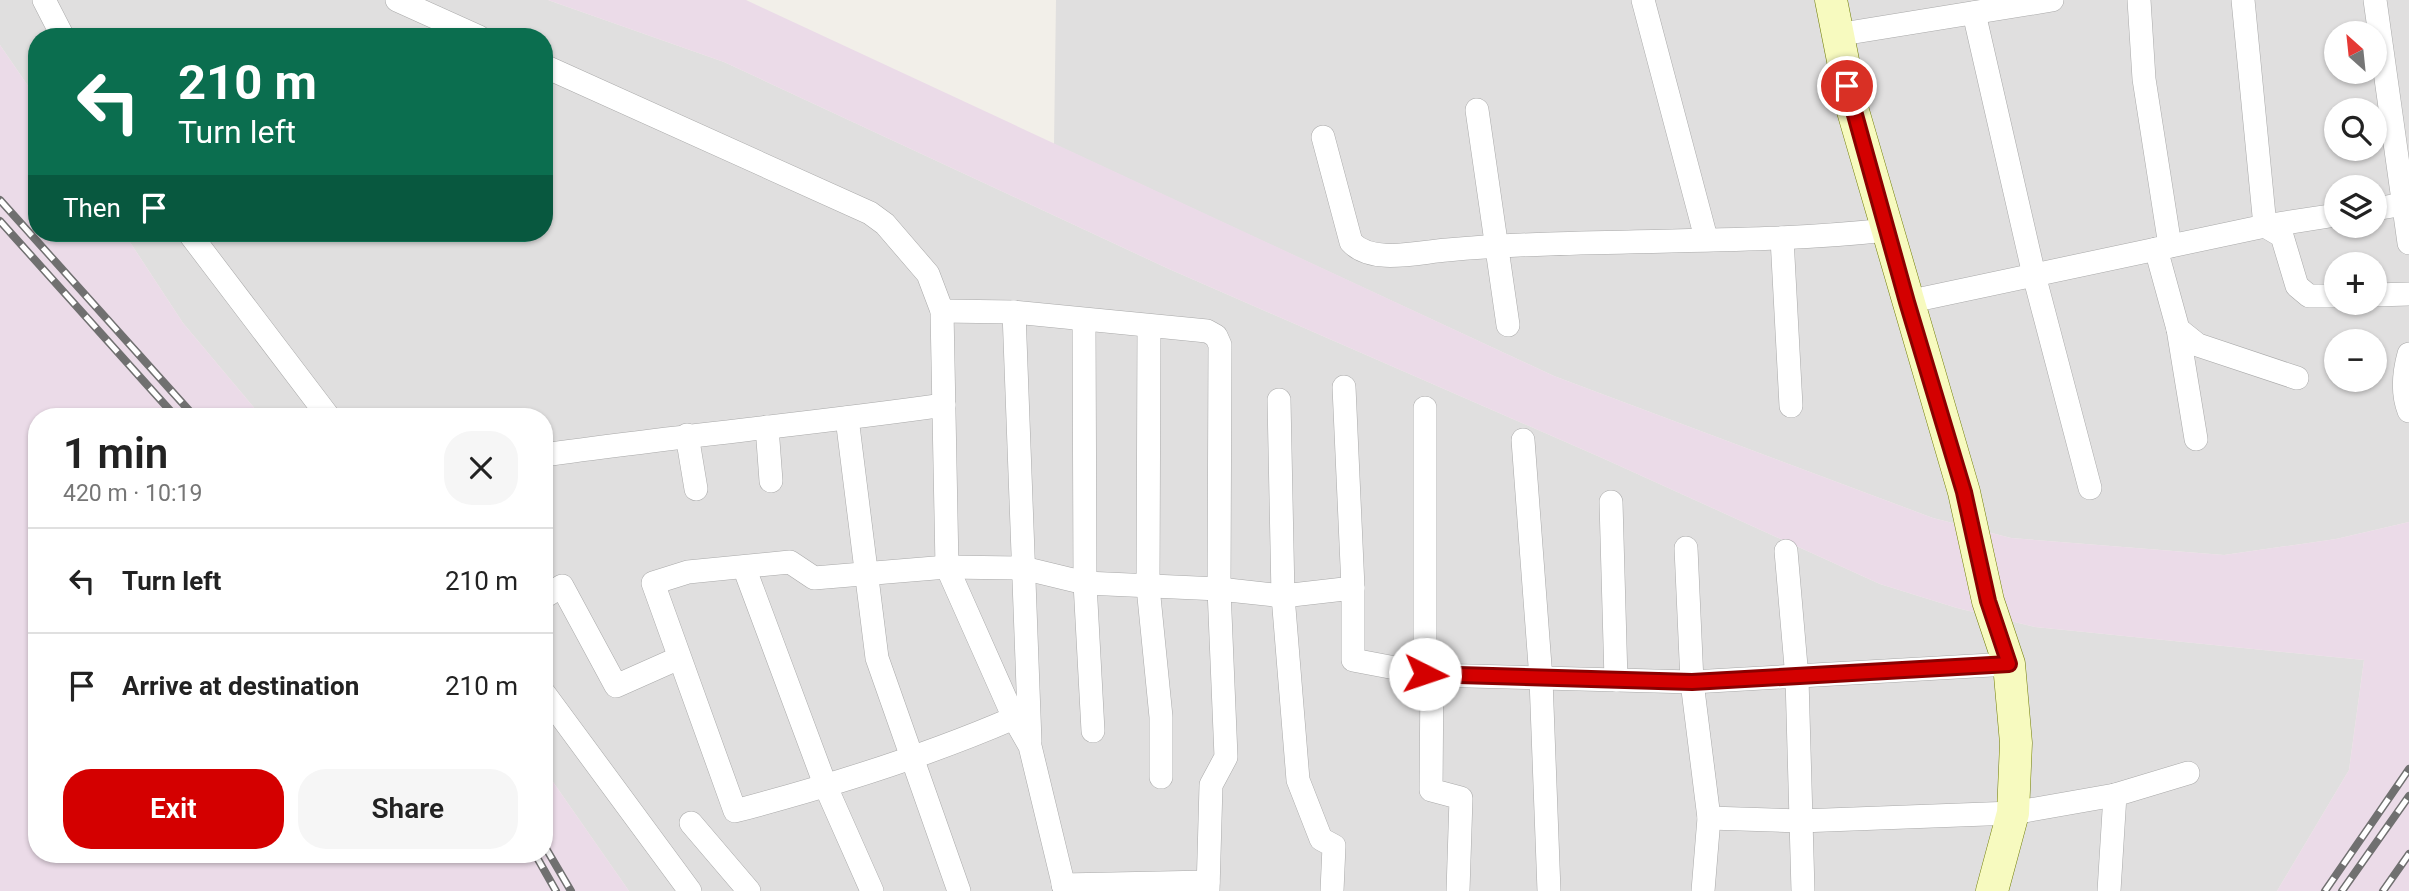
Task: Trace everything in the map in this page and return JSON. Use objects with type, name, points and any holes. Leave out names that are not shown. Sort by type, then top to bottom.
[{"type":"street","points":[[44,0],[58,28]]},
{"type":"street","points":[[397,0],[459,28]]},
{"type":"street","points":[[1643,0],[1706,238]]},
{"type":"street","points":[[1831,0],[1853,111],[1964,492],[1988,601],[2009,664],[2016,743],[2013,813],[1992,891]]},
{"type":"street","points":[[1836,35],[2052,0]]},
{"type":"street","points":[[2139,0],[2144,79],[2163,248],[2196,439]]},
{"type":"street","points":[[2243,0],[2265,226]]},
{"type":"street","points":[[2375,0],[2409,243]]},
{"type":"street","points":[[1974,12],[2034,275],[2090,488]]},
{"type":"street","points":[[553,70],[870,213],[885,224],[928,274],[942,311],[947,567],[1014,718],[1030,746]]},
{"type":"street","points":[[1477,110],[1508,325]]},
{"type":"street","points":[[1323,137],[1350,242],[1358,250],[1393,255],[1498,246],[1706,238],[1782,238],[1887,230]]},
{"type":"street","points":[[2387,207],[2404,204]]},
{"type":"street","points":[[1907,302],[2265,226],[2324,217]]},
{"type":"street","points":[[2265,226],[2282,236],[2297,286],[2309,296],[2324,296]]},
{"type":"street","points":[[1782,238],[1791,406]]},
{"type":"street","points":[[196,242],[322,408]]},
{"type":"street","points":[[2387,294],[2409,293]]},
{"type":"street","points":[[942,311],[1014,312],[1207,331],[1216,336],[1220,345],[1219,589],[1226,757],[1211,785],[1208,886],[1064,888],[1030,746],[1014,312]]},
{"type":"street","points":[[1084,321],[1085,583],[1093,731]]},
{"type":"street","points":[[1149,326],[1148,587],[1161,717],[1161,777]]},
{"type":"street","points":[[2178,329],[2198,345],[2297,378]]},
{"type":"street","points":[[2409,354],[2405,371],[2409,411]]},
{"type":"street","points":[[1344,387],[1353,588],[1353,660],[1429,674],[1692,682],[2009,664]]},
{"type":"street","points":[[1279,400],[1283,596],[1298,780],[1321,839],[1334,846],[1332,891]]},
{"type":"street","points":[[553,454],[944,405]]},
{"type":"street","points":[[1425,408],[1431,790],[1461,798],[1458,891]]},
{"type":"street","points":[[847,418],[877,658],[959,891]]},
{"type":"street","points":[[767,426],[771,481]]},
{"type":"street","points":[[687,435],[696,489]]},
{"type":"street","points":[[1523,440],[1541,679],[1549,891]]},
{"type":"street","points":[[1611,502],[1616,680]]},
{"type":"street","points":[[1686,548],[1692,682],[1709,818],[1703,891]]},
{"type":"street","points":[[1786,551],[1797,678],[1803,891]]},
{"type":"street","points":[[1014,718],[959,742],[911,756],[826,787],[735,811],[653,583],[688,572],[790,562],[814,578],[947,567],[1023,568],[1085,583],[1219,589],[1283,596],[1353,588]]},
{"type":"street","points":[[744,567],[826,787],[872,891]]},
{"type":"street","points":[[553,592],[562,586],[616,686],[679,658]]},
{"type":"street","points":[[553,705],[690,891]]},
{"type":"street","points":[[1709,818],[1800,821],[2013,813],[2115,794],[2188,773]]},
{"type":"street","points":[[2109,891],[2115,794]]},
{"type":"street","points":[[691,823],[749,891]]},
{"type":"shaded area","points":[[0,0],[548,0],[724,62],[1169,269],[1600,457],[1880,584],[1957,608],[2035,627],[2364,660],[2349,770],[2277,891],[629,891],[553,782],[553,408],[254,408],[183,323],[130,242],[553,242],[553,28],[28,28],[28,86],[0,45]]},
{"type":"shaded area","points":[[548,0],[746,0],[1554,376],[1933,518],[2011,538],[2224,555],[2336,539],[2409,522],[2409,891],[2277,891],[2349,770],[2364,660],[2035,627],[1957,608],[1880,584],[1600,457],[1169,269],[724,62]]},
{"type":"shaded area","points":[[1056,0],[2409,0],[2409,522],[2336,539],[2224,555],[2011,538],[1933,518],[1554,376],[1054,144]]},
{"type":"shaded area","points":[[0,45],[28,86],[28,242],[130,242],[183,323],[254,408],[28,408],[28,863],[553,863],[553,782],[629,891],[0,891]]},
{"type":"railway","points":[[0,200],[28,231]]},
{"type":"railway","points":[[0,221],[168,408]]},
{"type":"railway","points":[[38,242],[187,408]]},
{"type":"railway","points":[[2325,891],[2409,769]]},
{"type":"railway","points":[[2342,891],[2409,796]]},
{"type":"railway","points":[[2383,891],[2409,854]]},
{"type":"railway","points":[[553,860],[571,891]]},
{"type":"railway","points":[[540,863],[556,891]]},
{"type":"route","points":[[1425,674],[1692,682],[2009,664],[1988,601],[1964,492],[1907,302],[1847,86]]}]
